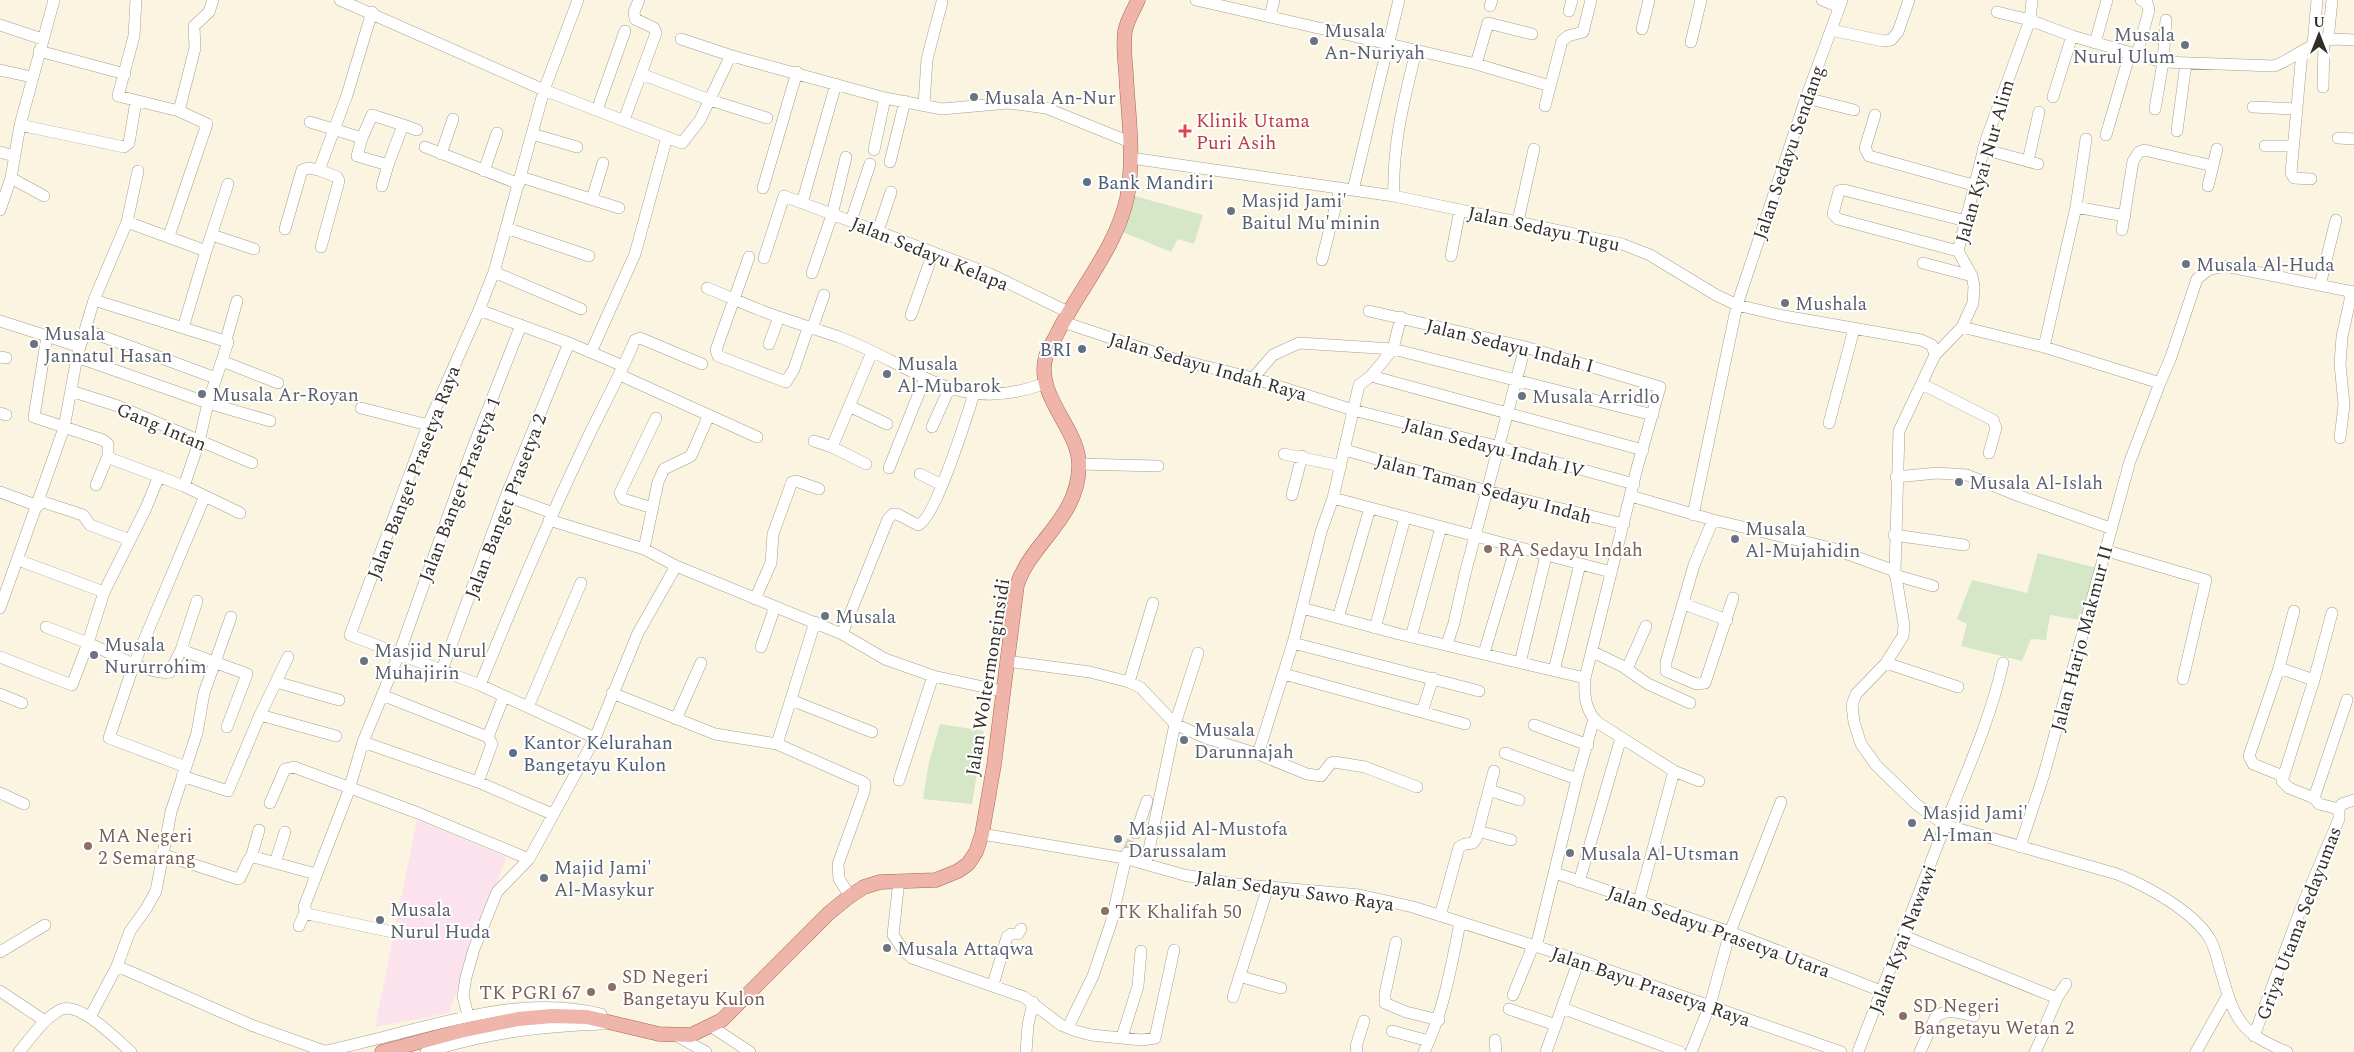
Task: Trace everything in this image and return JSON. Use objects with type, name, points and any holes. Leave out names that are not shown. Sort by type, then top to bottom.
[{"type":"main road","name":"Jalan Woltermonginsidi","points":[[382,1052],[460,1031],[518,1020],[552,1016],[587,1018],[617,1023],[659,1034],[691,1035],[712,1027],[730,1013],[829,913],[864,887],[880,882],[899,880],[936,880],[958,871],[968,864],[982,834],[994,765],[1006,661],[1020,577],[1072,501],[1077,484],[1079,464],[1076,450],[1046,384],[1044,363],[1065,317],[1099,264],[1119,220],[1126,199],[1131,158],[1125,32],[1138,0]]},
{"type":"street","points":[[0,210],[11,178],[20,125],[54,0]]},
{"type":"street","points":[[136,0],[134,36],[118,96],[179,111],[207,124],[170,236]]},
{"type":"street","points":[[179,111],[195,48],[194,26],[209,12],[213,0]]},
{"type":"street","points":[[340,0],[372,12],[544,90],[624,120],[667,140],[682,143],[700,120],[732,56]]},
{"type":"street","name":"Jalan Banget Prasetya Raya","points":[[398,654],[350,636],[428,425],[494,272],[544,90],[578,0]]},
{"type":"street","points":[[624,120],[656,33],[654,28],[635,20],[634,12],[639,0]]},
{"type":"street","points":[[1196,0],[1476,64],[1550,86]]},
{"type":"street","points":[[1270,17],[1274,0]]},
{"type":"street","points":[[1353,190],[1399,0]]},
{"type":"street","points":[[1545,106],[1562,41],[1568,36],[1583,32],[1592,0]]},
{"type":"street","points":[[1642,29],[1650,0]]},
{"type":"street","points":[[1690,42],[1701,0]]},
{"type":"street","points":[[1822,0],[1841,3]]},
{"type":"street","points":[[1831,30],[1883,41],[1891,40],[1898,32],[1909,0]]},
{"type":"street","name":"Jalan Kyai Nur Alim","points":[[2032,0],[2030,20],[1983,149],[1958,251],[1972,276],[1974,286],[1973,303],[1962,327],[1935,355],[1899,431],[1894,536],[1895,573],[1904,631],[1901,640],[1886,663],[1860,689],[1853,700],[1854,722],[1861,744],[1892,782],[1927,814],[1945,825],[2020,848],[2117,874],[2133,880],[2169,902],[2201,928],[2210,940],[2237,1018],[2254,1036],[2287,1052]]},
{"type":"street","points":[[2094,43],[2106,0]]},
{"type":"street","points":[[2106,135],[2149,7],[2147,3],[2141,0]]},
{"type":"street","points":[[2313,45],[2317,0]]},
{"type":"street","points":[[2323,87],[2326,40],[2332,0]]},
{"type":"street","points":[[924,105],[927,59],[942,2]]},
{"type":"street","name":"Jalan Sedayu Sendang","points":[[1693,515],[1737,305],[1806,98],[1841,3]]},
{"type":"street","points":[[319,170],[347,95],[372,12]]},
{"type":"street","points":[[1997,12],[2030,20],[2094,43],[2163,62],[2274,66],[2326,40],[2354,40]]},
{"type":"street","points":[[2155,109],[2163,62],[2166,20]]},
{"type":"street","points":[[1476,64],[1488,23],[1532,34]]},
{"type":"street","points":[[0,25],[42,39]]},
{"type":"street","points":[[597,110],[625,31]]},
{"type":"street","points":[[2053,97],[2072,36]]},
{"type":"street","points":[[681,39],[732,56],[798,72],[885,98],[950,109],[995,103],[1027,104],[1046,108],[1130,142]]},
{"type":"street","points":[[39,51],[125,74]]},
{"type":"street","points":[[1394,196],[1393,173],[1398,127],[1416,51]]},
{"type":"street","points":[[2302,52],[2292,175],[2294,178],[2310,179]]},
{"type":"street","points":[[2177,131],[2186,63]]},
{"type":"street","points":[[0,70],[32,77]]},
{"type":"street","points":[[763,188],[798,72]]},
{"type":"street","points":[[641,74],[710,100],[767,118]]},
{"type":"street","points":[[802,203],[836,84]]},
{"type":"street","points":[[874,150],[885,98]]},
{"type":"street","points":[[1806,98],[1854,110]]},
{"type":"street","points":[[20,125],[124,147],[129,143],[136,101]]},
{"type":"street","points":[[890,162],[905,101]]},
{"type":"street","points":[[2253,107],[2296,109]]},
{"type":"street","points":[[1983,149],[2033,163],[2039,112]]},
{"type":"street","points":[[388,166],[357,156],[356,153],[372,115],[417,130]]},
{"type":"street","points":[[1875,115],[1865,148],[1869,156],[1973,185]]},
{"type":"street","points":[[441,154],[453,119]]},
{"type":"street","points":[[310,122],[362,138]]},
{"type":"street","points":[[382,186],[403,125]]},
{"type":"street","points":[[484,171],[497,133]]},
{"type":"street","points":[[532,134],[576,147]]},
{"type":"street","points":[[2338,138],[2354,139]]},
{"type":"street","points":[[2044,347],[2076,207],[2086,139]]},
{"type":"street","points":[[591,352],[635,254],[667,140]]},
{"type":"street","points":[[2265,146],[2293,146]]},
{"type":"street","points":[[425,147],[484,171],[592,199],[619,208]]},
{"type":"street","points":[[1518,221],[1534,149]]},
{"type":"street","points":[[2208,186],[2217,149]]},
{"type":"street","points":[[2122,230],[2134,161],[2138,152],[2144,150],[2213,166]]},
{"type":"street","points":[[0,152],[14,156]]},
{"type":"street","points":[[812,273],[832,215],[846,157]]},
{"type":"street","name":"Jalan Sedayu Tugu","points":[[1131,158],[1394,196],[1518,221],[1636,249],[1737,305],[1854,329],[1921,340],[1932,345],[1935,355]]},
{"type":"street","points":[[592,199],[603,163]]},
{"type":"street","points":[[851,221],[870,164]]},
{"type":"street","points":[[285,229],[302,170],[308,168],[319,170],[337,177],[339,181],[321,247]]},
{"type":"street","points":[[0,608],[39,503],[64,428],[85,330],[94,300],[127,222],[138,172]]},
{"type":"street","points":[[11,178],[44,196]]},
{"type":"street","points":[[183,328],[228,184]]},
{"type":"street","points":[[1322,260],[1340,188]]},
{"type":"street","points":[[1958,251],[1838,220],[1834,214],[1839,194],[1841,190],[1846,190],[1966,221]]},
{"type":"street","points":[[878,231],[891,192]]},
{"type":"street","name":"Jalan Sedayu Kelapa","points":[[764,258],[784,196],[990,274],[1065,317]]},
{"type":"street","points":[[2076,207],[2125,216]]},
{"type":"street","points":[[1451,256],[1460,210]]},
{"type":"street","points":[[2320,285],[2336,220]]},
{"type":"street","points":[[127,222],[170,236],[206,251]]},
{"type":"street","points":[[506,228],[589,256]]},
{"type":"street","points":[[212,235],[254,248]]},
{"type":"street","points":[[911,314],[933,253]]},
{"type":"street","points":[[749,257],[716,354],[786,382],[792,376],[824,294]]},
{"type":"street","points":[[1923,263],[1972,276]]},
{"type":"street","points":[[2110,528],[2130,461],[2171,358],[2197,279],[2208,270],[2225,266],[2353,291],[2342,337],[2340,364],[2344,405],[2340,438]]},
{"type":"street","points":[[494,272],[581,309]]},
{"type":"street","points":[[707,288],[840,338],[948,389],[987,396],[1024,392],[1046,384]]},
{"type":"street","points":[[94,300],[226,340]]},
{"type":"street","points":[[184,486],[199,442],[208,403],[228,344],[226,340],[237,301]]},
{"type":"street","points":[[479,310],[591,352],[622,371],[757,437]]},
{"type":"street","name":"Jalan Sedayu Indah I","points":[[1369,311],[1525,347],[1657,385],[1660,389],[1653,415]]},
{"type":"street","points":[[769,344],[779,316]]},
{"type":"street","name":"Jalan Sedayu Indah Raya","points":[[1065,317],[1171,358],[1253,378],[1353,410]]},
{"type":"street","points":[[1258,754],[1293,643],[1318,540],[1333,498],[1360,385],[1371,376],[1394,349],[1401,317]]},
{"type":"street","points":[[0,321],[47,336],[79,352],[208,403],[270,421]]},
{"type":"street","name":"Jalan Banget Prasetya 1","points":[[299,926],[305,912],[304,907],[470,455],[522,325]]},
{"type":"street","points":[[1962,327],[2044,347],[2160,382]]},
{"type":"street","points":[[1829,423],[1854,329]]},
{"type":"street","points":[[85,330],[216,378]]},
{"type":"street","points":[[47,336],[34,417],[107,442],[108,456],[96,485]]},
{"type":"street","points":[[480,685],[520,586],[551,517],[590,432],[622,371],[635,340],[640,338],[702,364]]},
{"type":"street","name":"Jalan Banget Prasetya 2","points":[[442,670],[506,496],[569,343]]},
{"type":"street","points":[[1253,378],[1273,355],[1299,343],[1394,349],[1653,415],[1632,490],[1585,678],[1586,703],[1594,719],[1620,738],[1674,770],[1699,782]]},
{"type":"street","points":[[1446,644],[1454,623],[1525,347]]},
{"type":"street","points":[[832,447],[872,352]]},
{"type":"street","points":[[222,361],[278,383]]},
{"type":"street","points":[[1371,376],[1643,450]]},
{"type":"street","points":[[889,468],[925,378]]},
{"type":"street","points":[[1922,384],[1993,420],[1996,428],[1989,453]]},
{"type":"street","points":[[932,427],[948,389]]},
{"type":"street","name":"Gang Intan","points":[[71,391],[118,406],[252,463]]},
{"type":"street","points":[[842,634],[888,519],[896,514],[915,525],[921,525],[929,514],[942,485],[974,394]]},
{"type":"street","points":[[849,406],[887,424]]},
{"type":"street","points":[[361,408],[428,425]]},
{"type":"street","name":"Jalan Sedayu Indah IV","points":[[1353,410],[1500,447],[1632,490],[1693,515],[1831,548],[1933,586]]},
{"type":"street","points":[[644,549],[658,482],[664,469],[691,456],[709,415]]},
{"type":"street","points":[[653,508],[623,499],[620,493],[656,418]]},
{"type":"street","points":[[814,441],[832,447],[866,464]]},
{"type":"street","name":"Jalan Taman Sedayu Indah","points":[[1345,450],[1487,491],[1624,524]]},
{"type":"street","points":[[1284,454],[1302,456],[1341,466]]},
{"type":"street","points":[[108,456],[184,486],[240,513]]},
{"type":"street","points":[[1292,496],[1302,456]]},
{"type":"street","points":[[1079,464],[1158,466]]},
{"type":"street","name":"Jalan Harjo Makmur II","points":[[1896,477],[1937,473],[1966,475],[2110,528],[2044,774],[2020,848]]},
{"type":"street","points":[[920,474],[942,485]]},
{"type":"street","points":[[0,657],[72,685],[104,592],[159,476]]},
{"type":"street","points":[[755,598],[770,563],[773,534],[792,482],[796,481],[819,489]]},
{"type":"street","points":[[0,492],[83,515],[90,525],[130,540]]},
{"type":"street","points":[[205,496],[134,664],[109,738],[228,791],[260,715],[288,657]]},
{"type":"street","points":[[506,496],[551,517],[644,549],[676,566],[815,622],[842,634],[885,658],[933,676],[1002,691]]},
{"type":"street","points":[[1333,498],[1611,572]]},
{"type":"street","points":[[1338,618],[1370,508]]},
{"type":"street","points":[[1375,628],[1405,518]]},
{"type":"street","points":[[1713,520],[1694,565],[1665,669],[1668,673],[1696,684],[1705,683],[1733,598]]},
{"type":"street","points":[[1411,637],[1440,527]]},
{"type":"street","points":[[1894,536],[1964,545]]},
{"type":"street","points":[[1484,653],[1516,547]]},
{"type":"street","points":[[2104,550],[2206,580],[2183,678]]},
{"type":"street","points":[[1520,663],[1546,556]]},
{"type":"street","points":[[18,560],[104,592]]},
{"type":"street","points":[[1554,671],[1580,564]]},
{"type":"street","points":[[468,1015],[464,1004],[464,985],[474,949],[497,892],[529,858],[595,738],[638,633],[676,566]]},
{"type":"street","points":[[0,569],[12,574]]},
{"type":"street","points":[[528,708],[581,584]]},
{"type":"street","points":[[46,627],[88,643],[134,664],[164,673],[170,672],[180,650],[197,601]]},
{"type":"street","points":[[1129,682],[1153,603]]},
{"type":"street","points":[[1684,604],[1727,620]]},
{"type":"street","points":[[761,646],[775,606]]},
{"type":"street","points":[[1302,608],[1411,637],[1585,678]]},
{"type":"street","points":[[2294,611],[2278,668],[2248,756],[2253,764],[2283,776],[2314,680],[2332,613]]},
{"type":"street","points":[[90,1018],[117,966],[130,931],[156,891],[161,854],[184,772],[197,734],[204,693],[231,617]]},
{"type":"street","points":[[776,744],[815,622]]},
{"type":"street","points":[[1627,669],[1646,626]]},
{"type":"street","points":[[1293,643],[1478,691]]},
{"type":"street","points":[[180,650],[248,674],[227,727]]},
{"type":"street","points":[[1593,652],[1627,669],[1648,684],[1690,703]]},
{"type":"street","points":[[1146,864],[1175,724],[1198,653]]},
{"type":"street","points":[[398,654],[480,685],[595,738]]},
{"type":"street","points":[[1006,661],[1090,672],[1129,682],[1141,688],[1175,724],[1206,738],[1258,754],[1314,776],[1324,775],[1331,763],[1334,762],[1365,767],[1416,787]]},
{"type":"street","points":[[676,719],[701,663]]},
{"type":"street","points":[[1886,663],[1958,686]]},
{"type":"street","name":"Jalan Kyai Nawawi","points":[[1858,1052],[1945,825],[1970,768],[1992,709],[2003,663]]},
{"type":"street","points":[[2278,668],[2314,680]]},
{"type":"street","points":[[1284,674],[1465,724]]},
{"type":"street","points":[[900,780],[933,676]]},
{"type":"street","points":[[1422,712],[1433,678]]},
{"type":"street","points":[[276,682],[339,700]]},
{"type":"street","points":[[612,693],[715,734],[776,744],[865,784],[838,864],[839,879],[850,896]]},
{"type":"street","points":[[0,694],[22,703]]},
{"type":"street","points":[[382,695],[488,737],[492,744],[478,782]]},
{"type":"street","points":[[488,737],[504,696]]},
{"type":"street","points":[[791,700],[872,732]]},
{"type":"street","name":"Griya Utama Sedayumas","points":[[2314,798],[2347,700]]},
{"type":"street","points":[[260,715],[336,736]]},
{"type":"street","points":[[1513,995],[1534,946],[1555,873],[1576,780],[1594,719]]},
{"type":"street","points":[[1534,725],[1588,744]]},
{"type":"street","points":[[1579,882],[1620,738]]},
{"type":"street","points":[[364,742],[478,782],[552,814]]},
{"type":"street","points":[[1505,754],[1576,780]]},
{"type":"street","points":[[270,803],[285,769],[294,767],[350,786],[529,858]]},
{"type":"street","points":[[1638,901],[1674,770]]},
{"type":"street","points":[[1440,916],[1459,847],[1473,843],[1494,771]]},
{"type":"street","name":"Griya Utama Sedayumas","points":[[2254,1036],[2300,911],[2339,819],[2339,809],[2320,804],[2314,798],[2289,788],[2283,784],[2283,776]]},
{"type":"street","points":[[1489,790],[1519,800]]},
{"type":"street","points":[[0,793],[24,804]]},
{"type":"street","points":[[2339,809],[2342,804],[2354,800]]},
{"type":"street","points":[[1136,834],[1147,802]]},
{"type":"street","points":[[1691,1052],[1710,1006],[1730,932],[1781,802]]},
{"type":"street","points":[[161,854],[238,879],[251,858],[258,830]]},
{"type":"street","points":[[1478,831],[1511,840]]},
{"type":"street","points":[[275,863],[285,832]]},
{"type":"street","name":"Jalan Sedayu Sawo Raya","points":[[982,834],[1126,855],[1146,864],[1184,875],[1234,884],[1360,895],[1413,907],[1460,923]]},
{"type":"street","points":[[1068,1027],[1093,976],[1112,923],[1126,855]]},
{"type":"street","points":[[251,858],[316,874]]},
{"type":"street","name":"Jalan Sedayu Prasetya Utara","points":[[1555,873],[1730,932],[1881,991]]},
{"type":"street","points":[[899,880],[892,927],[895,940],[904,952],[922,963],[993,985],[1033,1002],[1061,1025],[1091,1035],[1148,1040],[1156,1036],[1174,950]]},
{"type":"street","points":[[1233,997],[1268,887]]},
{"type":"street","points":[[305,912],[392,932]]},
{"type":"street","points":[[1392,1031],[1427,1047],[1439,1020],[1460,923]]},
{"type":"street","name":"Jalan Bayu Prasetya Raya","points":[[1460,923],[1579,960],[1841,1052]]},
{"type":"street","points":[[0,952],[45,926]]},
{"type":"street","points":[[993,985],[1007,936],[1018,934],[1021,929]]},
{"type":"street","points":[[1904,936],[2057,998]]},
{"type":"street","points":[[1396,942],[1384,994],[1384,1003],[1406,1012],[1439,1020]]},
{"type":"street","points":[[1122,1037],[1138,986],[1141,951]]},
{"type":"street","points":[[1546,1052],[1579,960]]},
{"type":"street","points":[[117,966],[234,1018],[323,1052],[468,1015],[514,1008],[563,1007],[601,1014],[617,1023]]},
{"type":"street","points":[[1240,976],[1281,988]]},
{"type":"street","points":[[2035,1052],[2057,998],[2066,984]]},
{"type":"street","points":[[0,991],[45,1021]]},
{"type":"street","points":[[2196,1052],[2228,995]]},
{"type":"street","points":[[1026,1052],[1028,1025],[1033,1002]]},
{"type":"street","points":[[19,1052],[45,1021],[59,1010],[70,1008],[83,1012],[131,1052]]},
{"type":"street","points":[[1562,1008],[1680,1052]]},
{"type":"street","points":[[1509,1009],[1556,1025]]},
{"type":"street","points":[[1920,1052],[1934,1018],[1939,1014],[1952,1012],[1974,1016]]},
{"type":"street","points":[[1357,1052],[1356,1046],[1364,1021]]},
{"type":"street","points":[[426,1052],[457,1047],[525,1028],[617,1023]]},
{"type":"street","points":[[712,1027],[750,1052]]},
{"type":"street","points":[[674,1035],[701,1051]]},
{"type":"shaded area","points":[[417,820],[506,857],[449,1013],[375,1027]]},
{"type":"green space","points":[[1131,195],[1203,215],[1194,244],[1178,239],[1171,252],[1118,230]]},
{"type":"green space","points":[[2038,553],[2097,568],[2080,620],[2050,615],[2046,640],[2031,639],[2022,661],[1961,646],[1967,624],[1957,619],[1972,580],[2027,593]]},
{"type":"green space","points":[[940,724],[984,731],[972,804],[923,799],[929,762]]},
{"type":"tunnel","points":[[1128,851],[1136,833]]},
{"type":"place","name":"Musala An-Nuriyah","points":[[1314,41]]},
{"type":"place","name":"Musala Nurul Ulum","points":[[2185,45]]},
{"type":"place","name":"Musala An-Nur","points":[[974,97]]},
{"type":"place","name":"Klinik Utama Puri Asih","points":[[1185,131]]},
{"type":"place","name":"Bank Mandiri","points":[[1087,182]]},
{"type":"place","name":"Masjid Jami' Baitul Mu'minin","points":[[1231,211]]},
{"type":"place","name":"Musala Al-Huda","points":[[2186,264]]},
{"type":"place","name":"Mushala","points":[[1785,303]]},
{"type":"place","name":"Musala Jannatul Hasan","points":[[34,344]]},
{"type":"place","name":"BRI","points":[[1082,349]]},
{"type":"place","name":"Musala Al-Mubarok","points":[[887,374]]},
{"type":"place","name":"Musala Ar-Royan","points":[[202,394]]},
{"type":"place","name":"Musala Arridlo","points":[[1522,396]]},
{"type":"place","name":"Musala Al-Islah","points":[[1959,482]]},
{"type":"place","name":"Musala Al-Mujahidin","points":[[1735,539]]},
{"type":"place","name":"RA Sedayu Indah","points":[[1488,549]]},
{"type":"place","name":"Musala","points":[[825,616]]},
{"type":"place","name":"Musala Nururrohim","points":[[94,655]]},
{"type":"place","name":"Masjid Nurul Muhajirin","points":[[364,661]]},
{"type":"place","name":"Musala Darunnajah","points":[[1184,740]]},
{"type":"place","name":"Kantor Kelurahan Bangetayu Kulon","points":[[513,753]]},
{"type":"place","name":"Masjid Jami' Al-Iman","points":[[1912,823]]},
{"type":"place","name":"Masjid Al-Mustofa Darussalam","points":[[1118,839]]},
{"type":"place","name":"MA Negeri 2 Semarang","points":[[88,846]]},
{"type":"place","name":"Musala Al-Utsman","points":[[1570,853]]},
{"type":"place","name":"Majid Jami' Al-Masykur","points":[[544,878]]},
{"type":"place","name":"TK Khalifah 50","points":[[1105,911]]},
{"type":"place","name":"Musala Nurul Huda","points":[[380,920]]},
{"type":"place","name":"Musala Attaqwa","points":[[887,948]]},
{"type":"place","name":"SD Negeri Bangetayu Kulon","points":[[612,987]]},
{"type":"place","name":"TK PGRI 67","points":[[591,992]]},
{"type":"place","name":"SD Negeri Bangetayu Wetan 2","points":[[1903,1016]]}]
